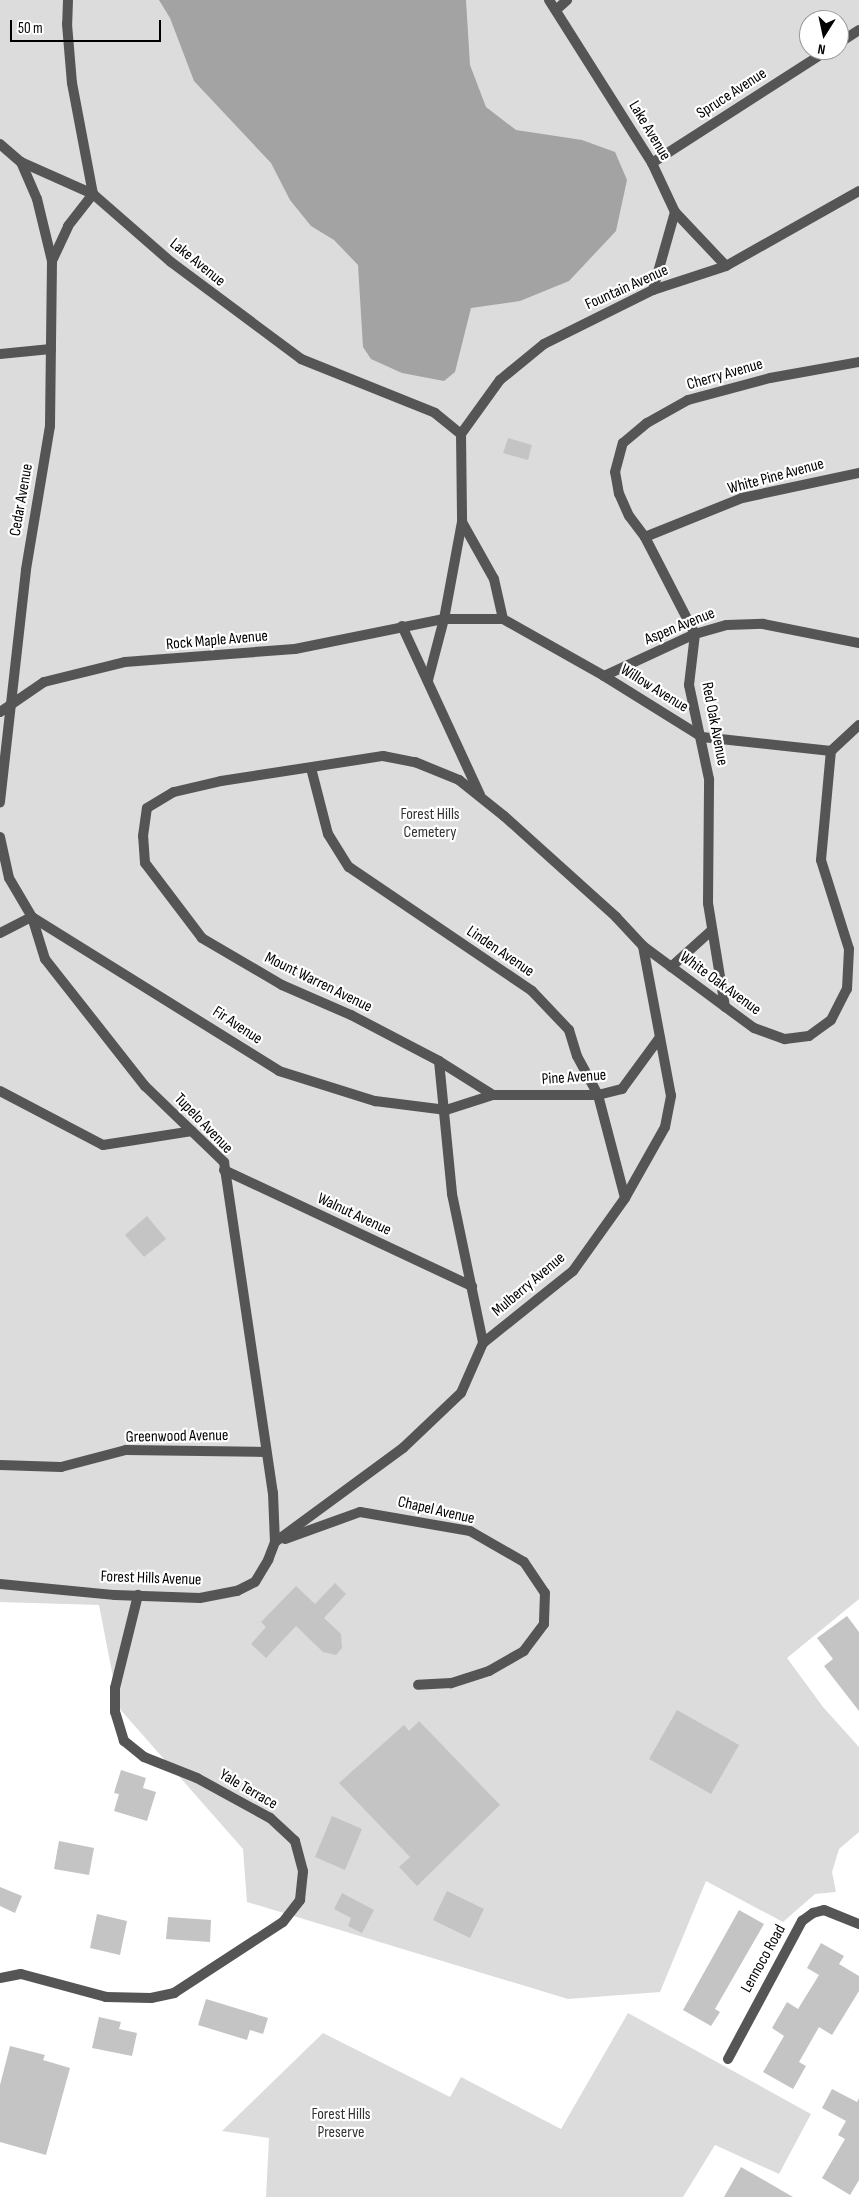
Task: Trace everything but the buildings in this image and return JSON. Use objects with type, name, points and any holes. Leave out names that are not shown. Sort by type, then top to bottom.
[{"type":"street","points":[[52,261],[68,226],[94,194],[72,83],[67,24],[68,0]]},
{"type":"street","name":"Lake Avenue","points":[[550,0],[652,164],[675,212],[726,266]]},
{"type":"street","points":[[556,10],[567,0]]},
{"type":"street","name":"Spruce Avenue","points":[[652,164],[813,60]]},
{"type":"street","points":[[0,144],[21,162],[37,199],[52,261]]},
{"type":"street","name":"Lake Avenue","points":[[21,162],[94,194],[171,262],[301,359],[435,413],[461,434]]},
{"type":"street","name":"Fountain Avenue","points":[[461,434],[500,380],[544,344],[653,290],[726,266],[859,191]]},
{"type":"street","points":[[653,290],[675,212]]},
{"type":"street","name":"Cedar Avenue","points":[[0,803],[26,570],[50,426],[52,261]]},
{"type":"street","points":[[0,354],[51,349]]},
{"type":"street","name":"Cherry Avenue","points":[[645,537],[629,516],[618,494],[615,472],[623,444],[647,423],[688,400],[770,378],[859,362]]},
{"type":"street","points":[[428,680],[444,619],[462,522],[461,434]]},
{"type":"street","name":"White Pine Avenue","points":[[645,537],[742,498],[859,473]]},
{"type":"street","points":[[462,522],[494,579],[503,620]]},
{"type":"street","points":[[645,537],[695,634]]},
{"type":"street","name":"Rock Maple Avenue","points":[[0,712],[44,682],[125,662],[295,650],[402,626],[444,619]]},
{"type":"street","name":"Willow Avenue","points":[[444,619],[503,620],[604,676],[702,736],[831,751]]},
{"type":"street","name":"Aspen Avenue","points":[[604,676],[695,634],[727,624],[763,624],[859,643]]},
{"type":"street","name":"White Oak Avenue","points":[[402,626],[481,798]]},
{"type":"street","name":"Red Oak Avenue","points":[[695,634],[689,684],[702,736],[709,780],[708,903],[725,1007]]},
{"type":"street","points":[[831,751],[859,726]]},
{"type":"street","name":"White Oak Avenue","points":[[415,762],[459,780],[616,917],[643,946],[754,1028],[785,1039],[810,1036],[831,1020],[847,989],[849,948],[821,860],[831,751]]},
{"type":"street","name":"Mount Warren Avenue","points":[[415,762],[383,756],[221,781],[174,792],[147,808],[143,836],[145,863],[202,938],[282,985],[351,1015],[440,1061]]},
{"type":"street","name":"Linden Avenue","points":[[311,768],[328,834],[350,867],[532,991],[569,1030],[577,1056],[598,1095],[626,1198]]},
{"type":"street","points":[[0,838],[9,878],[32,917],[0,933]]},
{"type":"street","name":"Fir Avenue","points":[[32,917],[279,1071],[375,1101],[446,1110]]},
{"type":"street","name":"Tupelo Avenue","points":[[32,917],[45,959],[84,1011],[145,1086],[224,1162],[272,1493],[275,1542]]},
{"type":"street","points":[[671,967],[712,930]]},
{"type":"street","name":"Mulberry Avenue","points":[[275,1542],[403,1448],[461,1393],[483,1343],[573,1271],[626,1198],[665,1127],[671,1096],[643,946]]},
{"type":"street","name":"Pine Avenue","points":[[446,1110],[493,1095],[598,1095],[622,1089],[660,1038]]},
{"type":"street","points":[[440,1061],[493,1095]]},
{"type":"street","points":[[440,1061],[446,1110],[452,1194],[483,1343]]},
{"type":"street","points":[[0,1091],[103,1145],[192,1131]]},
{"type":"street","name":"Walnut Avenue","points":[[224,1170],[472,1286]]},
{"type":"street","name":"Greenwood Avenue","points":[[0,1465],[61,1467],[126,1450],[265,1452]]},
{"type":"street","name":"Chapel Avenue","points":[[275,1542],[360,1512],[470,1531],[524,1562],[545,1593],[544,1624],[524,1651],[489,1671],[451,1682],[418,1685]]},
{"type":"street","name":"Forest Hills Avenue","points":[[0,1584],[200,1598],[237,1591],[255,1582],[268,1560],[275,1542]]},
{"type":"street","name":"Yale Terrace","points":[[0,1978],[21,1974],[106,1997],[151,1998],[174,1993],[283,1922],[300,1900],[303,1871],[295,1841],[270,1818],[197,1778],[144,1757],[124,1741],[115,1712],[115,1688],[138,1595]]},
{"type":"street","name":"Lennoco Road","points":[[728,2059],[802,1922],[813,1912],[824,1910],[854,1922]]},
{"type":"green space","name":"Forest Hills Cemetery","points":[[0,0],[859,0],[859,1599],[787,1658],[823,1707],[859,1747],[859,1832],[839,1849],[832,1872],[836,1892],[815,1894],[783,1922],[706,1881],[660,1992],[568,1999],[247,1902],[243,1849],[119,1708],[99,1605],[0,1602]]},
{"type":"green space","name":"Forest Hills Preserve","points":[[628,2013],[811,2114],[779,2174],[715,2145],[683,2197],[266,2197],[269,2138],[222,2131],[323,2033],[450,2097],[461,2077],[561,2129]]},
{"type":"shaded area","points":[[159,0],[466,0],[470,65],[486,107],[516,130],[582,140],[615,152],[627,180],[616,231],[569,281],[520,301],[471,308],[455,372],[444,381],[402,373],[371,359],[363,347],[358,265],[334,240],[311,226],[290,200],[271,163],[194,81],[170,18]]}]
